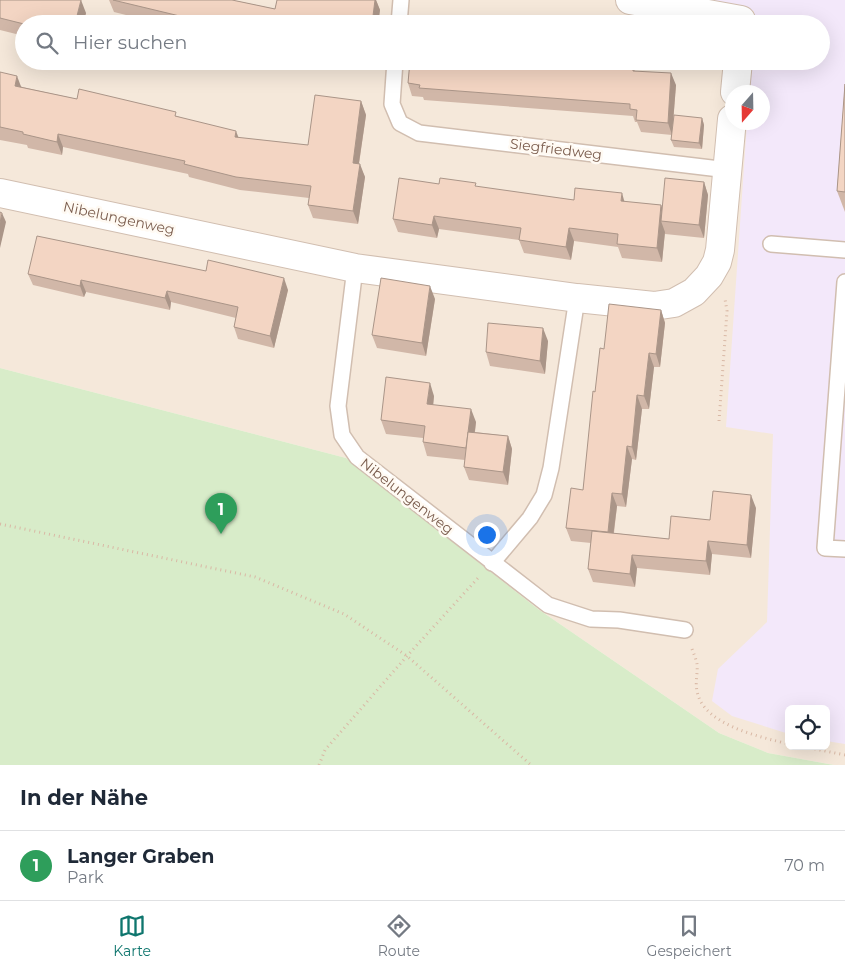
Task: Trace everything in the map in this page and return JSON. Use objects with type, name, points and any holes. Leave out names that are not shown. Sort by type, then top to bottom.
[{"type":"street","points":[[630,0],[713,15]]},
{"type":"street","points":[[736,85],[737,70]]},
{"type":"street","points":[[728,170],[731,130]]},
{"type":"street","name":"Nibelungenweg","points":[[0,193],[355,268],[577,298],[654,306],[674,302],[694,292],[709,276],[717,262],[720,250],[728,170]]},
{"type":"lane","points":[[399,15],[400,0]]},
{"type":"lane","name":"Siegfriedweg","points":[[394,70],[392,104],[400,123],[419,133],[728,170]]},
{"type":"lane","points":[[772,244],[845,250]]},
{"type":"lane","name":"Nibelungenweg","points":[[355,268],[338,406],[342,435],[357,457],[548,605],[591,619],[619,620],[685,630]]},
{"type":"lane","points":[[845,282],[825,548],[845,549]]},
{"type":"lane","points":[[492,562],[530,518],[544,495],[551,468],[577,298]]},
{"type":"path","points":[[709,276],[724,297],[728,311],[719,421]]},
{"type":"path","points":[[0,524],[255,577],[344,614],[407,656],[531,765]]},
{"type":"path","points":[[319,765],[325,750],[492,562]]},
{"type":"path","points":[[685,630],[697,663],[696,689],[700,702],[715,717],[737,728],[785,743]]},
{"type":"path","points":[[820,750],[845,755]]},
{"type":"shaded area","points":[[0,0],[845,0],[845,765],[834,765],[768,753],[719,733],[538,609],[346,458],[0,368]]},
{"type":"shaded area","points":[[697,0],[845,0],[845,744],[830,742],[830,705],[785,705],[785,733],[732,716],[712,701],[718,669],[767,622],[773,434],[726,427],[747,130],[770,130],[770,85],[750,85],[751,70],[830,70],[830,15],[754,15],[754,11],[697,3]]},
{"type":"green space","points":[[0,368],[346,458],[538,609],[719,733],[768,753],[834,765],[0,765]]},
{"type":"building","points":[[0,0],[81,0],[77,15],[15,15],[15,22],[0,18]]},
{"type":"building","points":[[113,0],[232,0],[275,9],[277,0],[375,0],[373,15],[176,15]]},
{"type":"building","points":[[409,70],[633,70],[671,73],[668,123],[636,120],[637,110],[630,109],[630,104],[419,88],[420,85],[408,83]]},
{"type":"building","points":[[0,72],[17,76],[15,86],[77,99],[79,89],[176,112],[175,116],[236,131],[235,137],[308,145],[315,95],[361,101],[353,163],[360,164],[353,211],[308,205],[311,186],[236,177],[184,164],[185,161],[58,134],[57,142],[0,127]]},
{"type":"building","points":[[845,84],[845,192],[837,191]]},
{"type":"building","points":[[674,115],[702,118],[699,143],[671,140]]},
{"type":"building","points":[[399,178],[439,184],[440,178],[476,183],[475,186],[574,200],[575,188],[622,193],[621,201],[661,205],[657,248],[617,244],[618,234],[569,228],[566,247],[519,240],[521,228],[434,216],[432,225],[393,219]]},
{"type":"building","points":[[665,178],[704,182],[699,225],[661,221]]},
{"type":"building","points":[[37,236],[206,271],[208,260],[284,278],[270,336],[234,327],[238,307],[167,291],[165,298],[81,280],[80,286],[28,274]]},
{"type":"building","points":[[381,278],[430,286],[422,343],[372,335]]},
{"type":"building","points":[[609,304],[661,310],[656,354],[649,353],[644,396],[637,395],[632,447],[627,446],[622,494],[612,493],[608,532],[566,528],[571,488],[583,490],[593,391],[595,392],[600,348],[604,349]]},
{"type":"building","points":[[488,323],[543,328],[540,361],[486,352]]},
{"type":"building","points":[[386,377],[430,383],[427,404],[471,409],[466,448],[423,442],[425,426],[381,420]]},
{"type":"building","points":[[468,432],[508,436],[503,472],[464,467]]},
{"type":"building","points":[[713,491],[751,495],[747,545],[708,541],[706,561],[632,555],[630,574],[588,569],[592,531],[669,539],[671,516],[710,520]]},
{"type":"place","name":"Langer Graben","points":[[221,534]]}]
